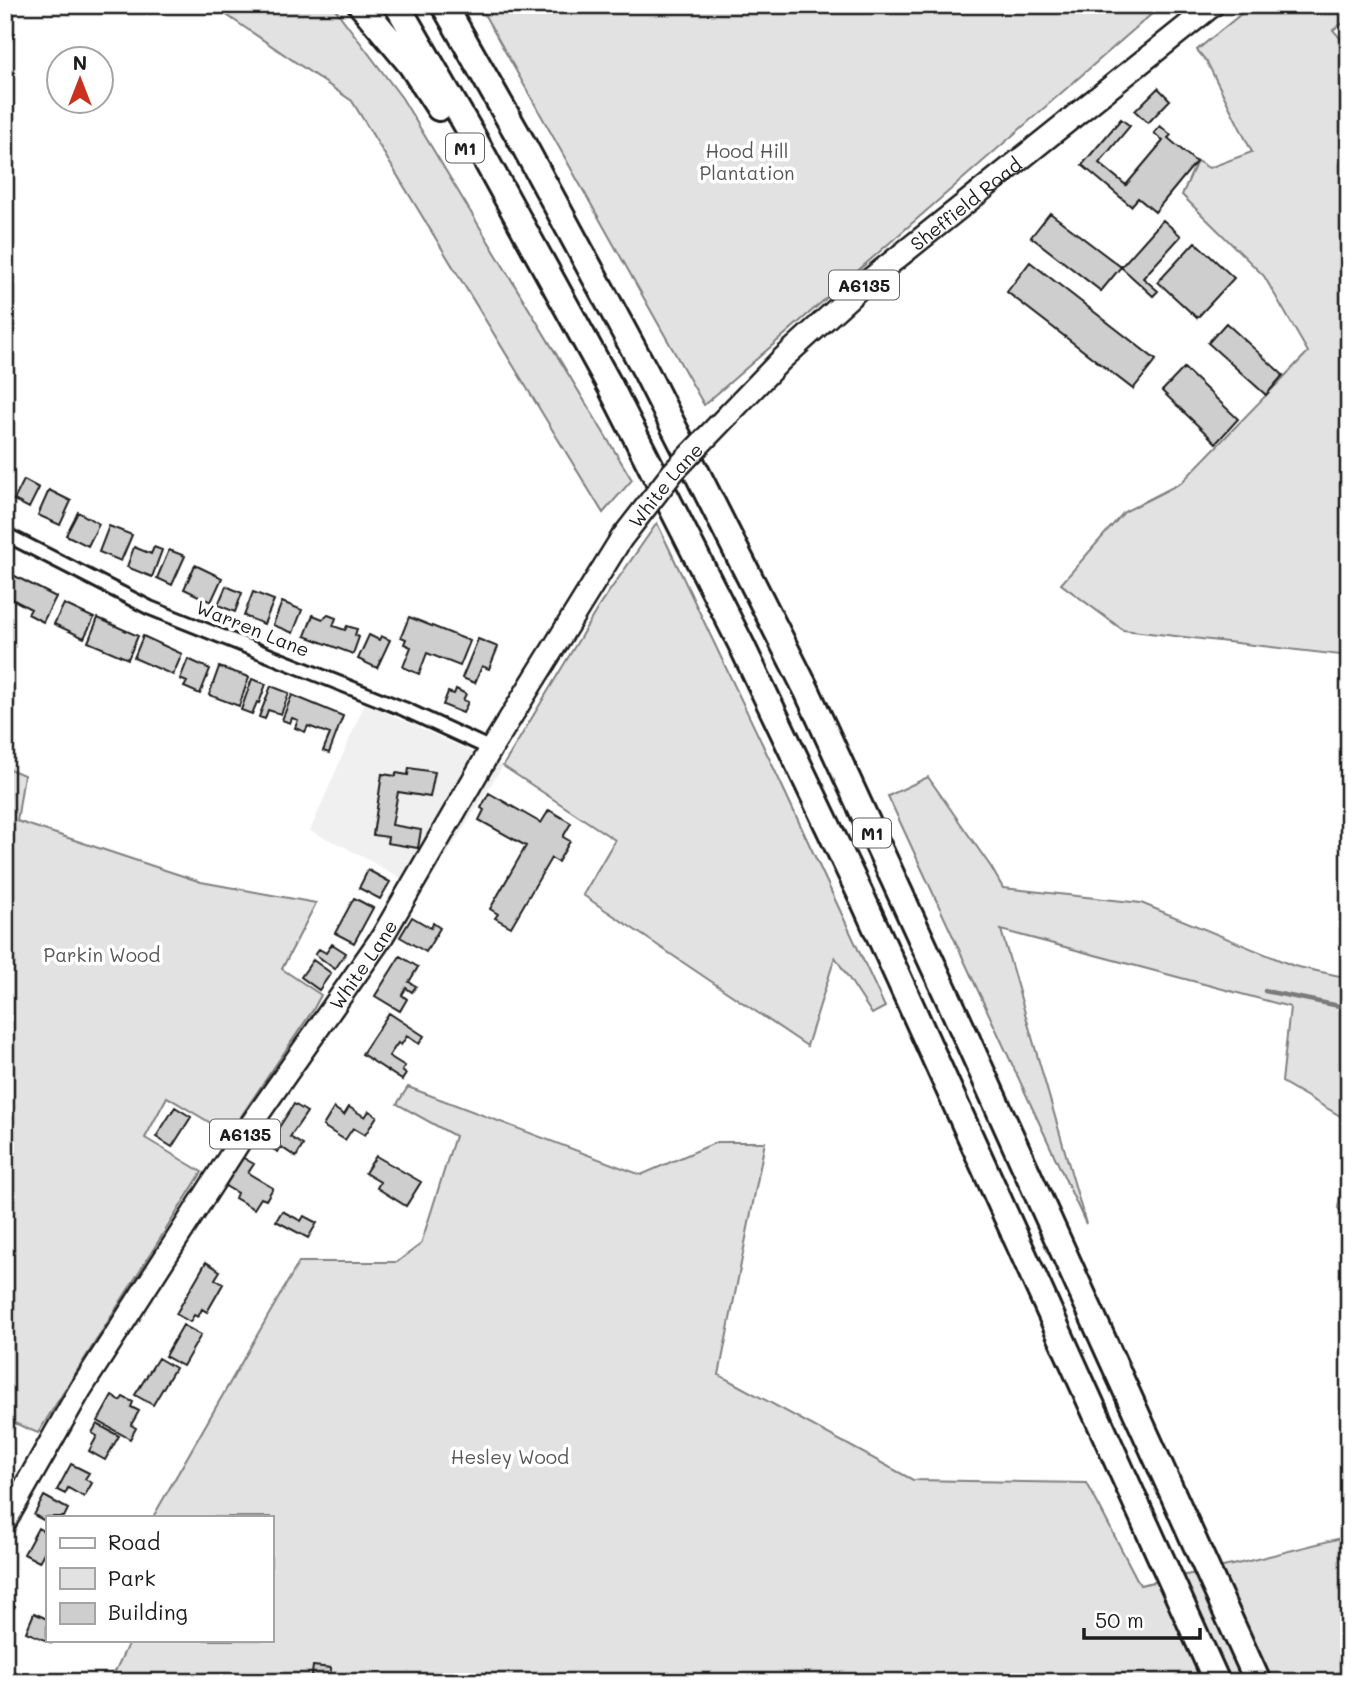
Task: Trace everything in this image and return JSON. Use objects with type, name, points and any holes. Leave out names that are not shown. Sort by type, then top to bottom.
[{"type":"highway","name":"M1","points":[[361,5],[411,65],[561,297]]},
{"type":"highway","name":"M1","points":[[397,5],[471,133],[610,386],[741,644],[865,904],[1217,1682]]},
{"type":"highway","name":"M1","points":[[444,5],[523,144],[647,374],[807,691],[1258,1682]]},
{"type":"main road","name":"Sheffield Road","points":[[729,414],[781,360],[862,286],[1213,5]]},
{"type":"main road","name":"White Lane","points":[[5,1522],[80,1390],[245,1133],[382,937],[491,749],[621,539],[673,472],[729,414]]},
{"type":"street","name":"Warren Lane","points":[[5,534],[150,608],[404,709],[491,749]]},
{"type":"shaded area","points":[[365,703],[503,766],[424,891],[345,847],[310,831]]},
{"type":"green space","points":[[212,5],[332,5],[402,98],[632,480],[603,513],[352,101]]},
{"type":"green space","name":"Hood Hill Plantation","points":[[479,5],[1162,5],[704,405]]},
{"type":"green space","points":[[1252,5],[1349,5],[1349,19],[1333,30],[1349,48],[1349,656],[1123,630],[1061,584],[1124,512],[1181,483],[1308,352],[1264,276],[1182,195],[1197,161],[1209,168],[1252,152],[1207,62],[1197,50]]},
{"type":"green space","points":[[657,523],[885,1007],[872,1014],[835,957],[807,1046],[583,895],[615,840],[503,766],[599,606]]},
{"type":"green space","name":"Parkin Wood","points":[[5,767],[24,775],[17,821],[201,882],[316,903],[282,969],[321,995],[229,1134],[167,1097],[145,1138],[202,1172],[38,1433],[5,1419]]},
{"type":"green space","points":[[928,777],[1003,888],[1141,903],[1294,966],[1349,978],[1349,1121],[1282,1082],[1290,1007],[1001,930],[1086,1224],[888,796]]},
{"type":"green space","name":"Hesley Wood","points":[[408,1087],[641,1175],[717,1142],[765,1142],[719,1375],[913,1480],[1087,1483],[1140,1585],[1349,1536],[1349,1682],[110,1682],[129,1642],[273,1642],[273,1516],[154,1516],[299,1262],[397,1262],[421,1244],[455,1136],[397,1104]]},
{"type":"green space","points":[[1349,1147],[1349,1221],[1338,1208]]},
{"type":"building","points":[[1158,88],[1170,100],[1148,123],[1135,111]]},
{"type":"building","points":[[1121,119],[1130,126],[1099,163],[1126,185],[1163,141],[1154,133],[1160,126],[1171,135],[1168,138],[1196,162],[1155,212],[1138,198],[1131,206],[1082,165]]},
{"type":"building","points":[[1050,213],[1121,267],[1101,291],[1031,237]]},
{"type":"building","points":[[1163,220],[1181,236],[1143,278],[1158,291],[1153,296],[1121,267]]},
{"type":"building","points":[[1195,242],[1234,278],[1197,318],[1158,282]]},
{"type":"building","points":[[1030,262],[1156,360],[1133,389],[1007,292]]},
{"type":"building","points":[[1226,323],[1283,375],[1266,395],[1208,343]]},
{"type":"building","points":[[1184,368],[1238,419],[1216,443],[1162,391]]},
{"type":"building","points":[[24,480],[39,488],[29,508],[14,500]]},
{"type":"building","points":[[49,490],[71,501],[60,525],[38,515]]},
{"type":"building","points":[[78,512],[99,524],[88,546],[66,535]]},
{"type":"building","points":[[109,526],[132,535],[121,561],[99,552]]},
{"type":"building","points":[[134,547],[151,554],[154,547],[162,550],[152,577],[127,567]]},
{"type":"building","points":[[169,550],[185,556],[172,585],[157,578]]},
{"type":"building","points":[[195,565],[222,578],[211,602],[184,589]]},
{"type":"building","points":[[5,571],[56,597],[43,622],[28,614],[31,609],[8,597],[5,600]]},
{"type":"building","points":[[226,586],[242,593],[235,612],[218,605]]},
{"type":"building","points":[[253,592],[274,600],[264,624],[244,616]]},
{"type":"building","points":[[282,602],[302,610],[293,633],[273,625]]},
{"type":"building","points":[[64,604],[94,618],[84,638],[54,624]]},
{"type":"building","points":[[313,615],[323,619],[328,615],[336,618],[333,626],[345,630],[347,626],[357,629],[355,635],[359,637],[353,654],[305,636]]},
{"type":"building","points":[[409,617],[470,641],[460,666],[427,653],[419,674],[403,667],[411,647],[404,644],[406,639],[401,637]]},
{"type":"building","points":[[98,618],[138,636],[128,659],[88,642]]},
{"type":"building","points":[[369,635],[379,640],[381,636],[390,640],[377,668],[358,659]]},
{"type":"building","points":[[143,636],[182,654],[173,675],[134,658]]},
{"type":"building","points":[[478,639],[498,647],[489,669],[482,666],[475,683],[462,678]]},
{"type":"building","points":[[188,659],[210,669],[200,694],[184,687],[187,682],[180,679]]},
{"type":"building","points":[[219,667],[249,677],[239,706],[209,695]]},
{"type":"building","points":[[252,679],[266,684],[252,714],[241,710]]},
{"type":"building","points":[[271,686],[289,693],[281,714],[268,710],[265,719],[259,717]]},
{"type":"building","points":[[456,689],[466,694],[463,700],[468,702],[463,713],[443,705],[448,692],[454,694]]},
{"type":"building","points":[[292,695],[343,716],[329,753],[323,751],[330,734],[308,726],[305,732],[295,728],[298,720],[292,718],[290,723],[282,720]]},
{"type":"building","points":[[409,768],[435,772],[430,797],[398,792],[392,825],[421,830],[418,848],[387,843],[388,837],[373,835],[382,774],[408,775]]},
{"type":"building","points":[[489,793],[541,823],[549,810],[571,823],[563,837],[570,841],[558,862],[551,858],[511,927],[495,918],[498,914],[490,909],[526,846],[479,820],[484,810],[481,808]]},
{"type":"building","points":[[368,870],[390,882],[380,899],[359,888]]},
{"type":"building","points":[[354,898],[373,908],[354,943],[335,933]]},
{"type":"building","points":[[412,917],[431,928],[433,923],[440,928],[426,952],[400,937]]},
{"type":"building","points":[[332,944],[346,953],[335,969],[315,954],[319,949],[326,953]]},
{"type":"building","points":[[400,956],[418,967],[409,982],[416,986],[412,992],[406,988],[402,995],[407,999],[400,1011],[375,996]]},
{"type":"building","points":[[313,960],[331,973],[319,990],[301,977]]},
{"type":"building","points":[[389,1013],[424,1036],[419,1044],[407,1036],[389,1056],[405,1066],[402,1071],[406,1074],[402,1080],[362,1054]]},
{"type":"building","points":[[294,1104],[307,1112],[290,1137],[303,1145],[296,1157],[281,1147],[278,1152],[267,1146]]},
{"type":"building","points":[[175,1107],[191,1117],[172,1147],[156,1137]]},
{"type":"building","points":[[349,1107],[365,1117],[369,1111],[377,1116],[365,1135],[353,1128],[345,1140],[323,1126],[334,1108],[344,1115]]},
{"type":"building","points":[[240,1156],[254,1164],[248,1173],[273,1188],[266,1200],[261,1198],[254,1209],[235,1198],[237,1193],[222,1184]]},
{"type":"building","points":[[376,1156],[421,1182],[406,1206],[377,1188],[380,1182],[365,1173]]},
{"type":"building","points":[[282,1211],[301,1221],[304,1216],[317,1223],[308,1238],[276,1221]]},
{"type":"building","points":[[206,1262],[220,1271],[215,1279],[223,1284],[207,1312],[202,1309],[198,1317],[194,1315],[190,1322],[176,1314]]},
{"type":"building","points":[[183,1325],[201,1335],[183,1366],[165,1356]]},
{"type":"building","points":[[158,1358],[175,1368],[153,1405],[135,1395]]},
{"type":"building","points":[[112,1396],[120,1401],[123,1397],[133,1402],[131,1407],[139,1411],[131,1425],[136,1428],[130,1439],[98,1421]]},
{"type":"building","points":[[97,1424],[119,1436],[105,1460],[89,1451],[97,1436],[92,1433]]},
{"type":"building","points":[[71,1464],[89,1473],[85,1479],[92,1483],[84,1497],[68,1488],[65,1494],[57,1490]]},
{"type":"building","points":[[44,1496],[68,1509],[64,1516],[46,1516],[46,1521],[34,1515]]},
{"type":"building","points":[[38,1528],[46,1532],[46,1549],[39,1562],[24,1554]]},
{"type":"building","points":[[5,1600],[15,1606],[5,1622]]},
{"type":"building","points":[[34,1613],[46,1619],[46,1640],[26,1632]]},
{"type":"building","points":[[313,1666],[331,1668],[330,1682],[311,1682]]},
{"type":"waterway","points":[[1265,991],[1349,1008]]}]
